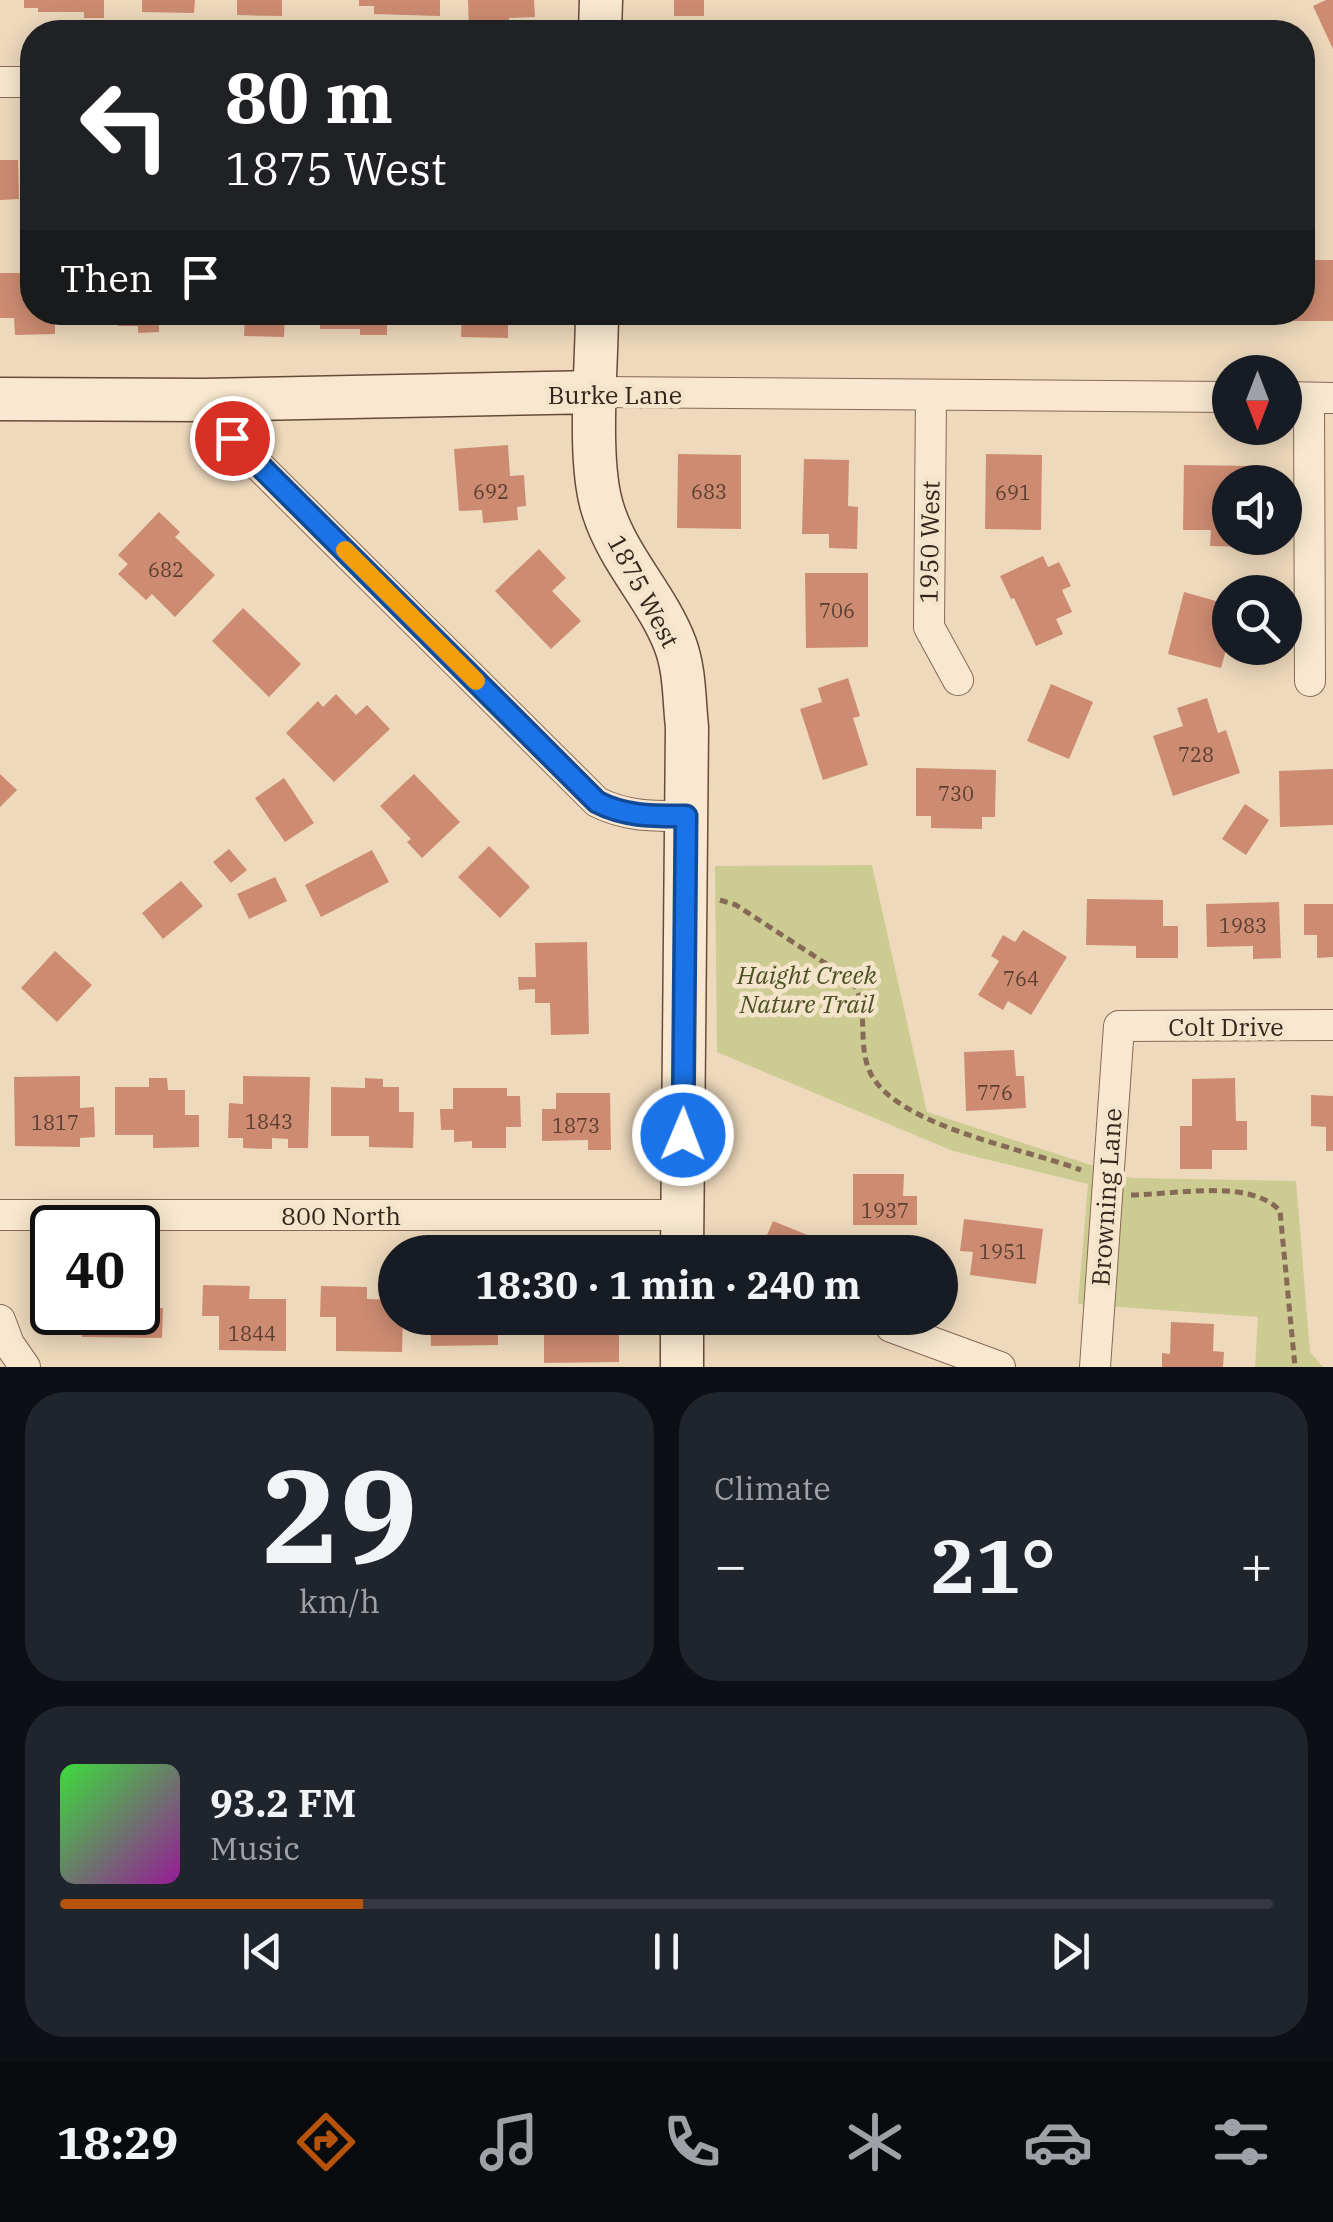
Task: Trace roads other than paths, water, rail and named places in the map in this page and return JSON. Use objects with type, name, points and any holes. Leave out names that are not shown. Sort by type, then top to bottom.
[{"type":"street","name":"1875 West","points":[[597,325],[596,470],[602,510],[677,648],[686,727],[683,1234]]},
{"type":"street","name":"Burke Lane","points":[[0,399],[204,400],[597,392],[1212,397]]},
{"type":"street","name":"1950 West","points":[[931,396],[928,626],[958,680]]},
{"type":"street","points":[[1309,398],[1310,682]]},
{"type":"street","points":[[204,400],[232,438],[597,802],[635,816],[686,816]]},
{"type":"street","name":"Colt Drive","points":[[1119,1026],[1333,1025]]},
{"type":"street","name":"Browning Lane","points":[[1095,1367],[1119,1026]]},
{"type":"street","name":"800 North","points":[[0,1214],[683,1234]]},
{"type":"street","points":[[0,1320],[24,1367]]},
{"type":"street","points":[[682,1335],[682,1367]]},
{"type":"street","points":[[912,1335],[1000,1367]]},
{"type":"park label","name":"Haight Creek Nature Trail","points":[[807,988]]}]
